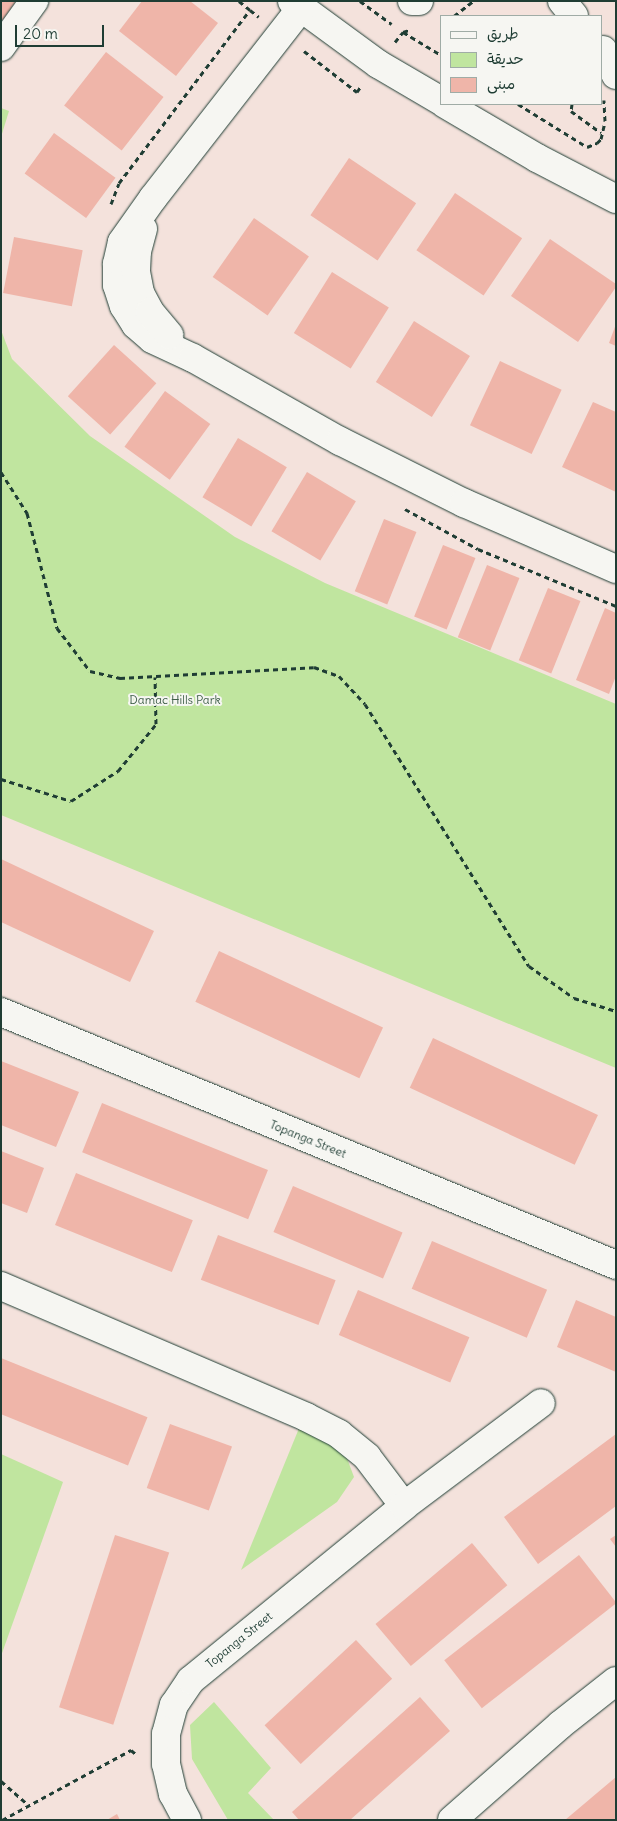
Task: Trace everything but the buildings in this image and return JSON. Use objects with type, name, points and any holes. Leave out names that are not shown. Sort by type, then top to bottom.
[{"type":"street","points":[[1,47],[34,1]]},
{"type":"street","points":[[412,1],[419,1]]},
{"type":"street","points":[[562,1],[573,15]]},
{"type":"street","points":[[440,100],[378,64],[296,5],[282,34],[153,198],[122,242],[117,264],[117,286],[124,306],[136,324],[152,339],[193,358],[366,454],[464,503],[616,569]]},
{"type":"street","points":[[606,54],[610,87]]},
{"type":"street","points":[[447,105],[537,158],[615,195]]},
{"type":"street","name":"Topanga Street","points":[[1,1012],[616,1265]]},
{"type":"street","points":[[1,1286],[306,1417],[339,1434],[367,1457],[404,1506]]},
{"type":"street","name":"Topanga Street","points":[[187,1820],[173,1794],[166,1764],[166,1734],[174,1705],[191,1680],[404,1506],[542,1403]]},
{"type":"street","points":[[452,1820],[560,1724],[616,1681]]},
{"type":"path","points":[[239,1],[357,92],[404,32]]},
{"type":"path","points":[[360,1],[440,54]]},
{"type":"path","points":[[455,15],[473,1]]},
{"type":"path","points":[[109,210],[119,183],[250,10]]},
{"type":"path","points":[[520,105],[582,145],[593,146],[597,143],[602,133],[610,87]]},
{"type":"path","points":[[572,105],[571,111],[602,133]]},
{"type":"path","points":[[1,472],[27,513],[57,628],[90,671],[120,678],[314,667],[339,676],[365,704],[529,966],[574,998],[616,1011]]},
{"type":"path","points":[[400,506],[478,549],[616,606]]},
{"type":"path","points":[[1,779],[71,801],[118,771],[156,724],[155,677]]},
{"type":"path","points":[[2,1820],[131,1750],[145,1761]]},
{"type":"path","points":[[1,1781],[29,1805]]},
{"type":"green space","points":[[1,108],[9,111],[1,137]]},
{"type":"green space","name":"Damac Hills Park","points":[[1,330],[12,359],[90,436],[235,537],[325,583],[616,704],[616,1068],[1,815]]},
{"type":"green space","points":[[302,1421],[342,1445],[354,1477],[337,1502],[241,1570]]},
{"type":"green space","points":[[1,1454],[63,1482],[1,1656]]},
{"type":"green space","points":[[214,1702],[271,1768],[248,1793],[274,1820],[228,1820],[192,1759],[190,1725]]}]
